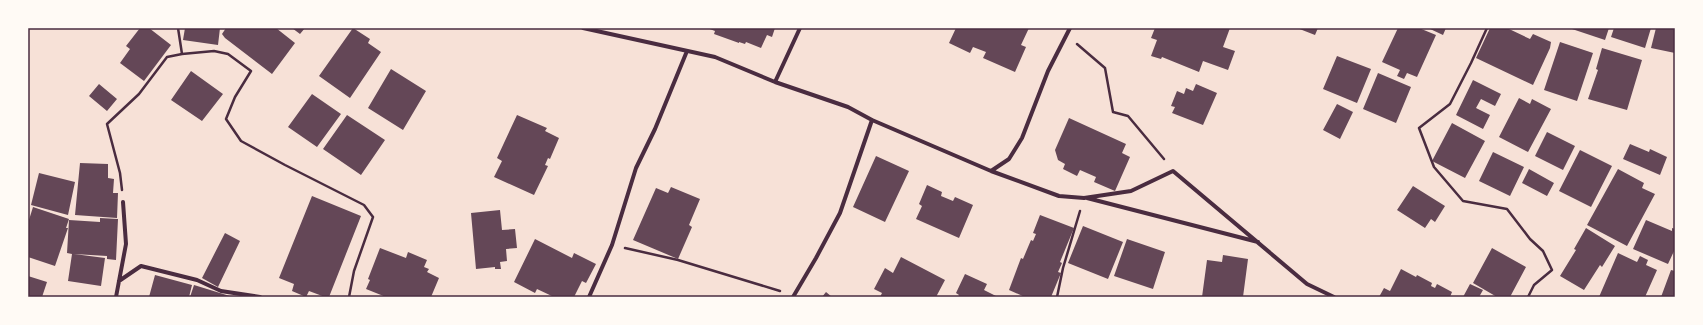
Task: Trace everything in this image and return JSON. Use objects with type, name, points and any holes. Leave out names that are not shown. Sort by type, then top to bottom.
[{"type":"street","points":[[583,28],[715,57],[775,82],[848,107],[872,120],[991,171],[1059,196],[1084,198],[1260,242]]},
{"type":"street","points":[[775,82],[800,28]]},
{"type":"street","points":[[991,171],[1009,159],[1022,138],[1048,71],[1070,28]]},
{"type":"street","points":[[589,297],[612,245],[636,168],[656,129],[686,50]]},
{"type":"street","points":[[793,296],[816,258],[840,213],[872,120]]},
{"type":"street","points":[[1084,198],[1131,191],[1173,171],[1260,242],[1307,284],[1334,297]]},
{"type":"street","points":[[116,297],[126,244],[123,202]]},
{"type":"street","points":[[119,281],[141,266],[197,280],[221,291],[260,297]]},
{"type":"path","points":[[178,28],[182,54]]},
{"type":"path","points":[[1487,28],[1450,104],[1420,128],[1434,167],[1463,201],[1507,209],[1530,239],[1543,251],[1552,270],[1534,285],[1528,297]]},
{"type":"path","points":[[1067,35],[1105,68],[1113,112],[1128,116],[1173,171]]},
{"type":"path","points":[[123,202],[120,173],[107,124],[139,94],[168,58],[182,54],[214,51],[228,54],[251,71],[235,97],[226,119],[242,140],[284,165],[364,205],[373,217],[354,270],[349,297]]},
{"type":"path","points":[[1057,297],[1063,268],[1084,198]]},
{"type":"path","points":[[612,245],[678,260],[793,296]]},
{"type":"building","points":[[140,28],[149,28],[171,45],[144,81],[120,63],[130,49],[126,46]]},
{"type":"building","points":[[185,28],[220,28],[218,45],[183,40]]},
{"type":"building","points":[[226,28],[276,28],[295,43],[272,74],[225,38],[222,34]]},
{"type":"building","points":[[292,28],[305,28],[300,34]]},
{"type":"building","points":[[353,28],[370,39],[368,43],[381,52],[350,98],[319,76]]},
{"type":"building","points":[[707,28],[775,28],[772,37],[767,35],[761,48],[746,42],[745,44],[739,43],[714,34],[715,31]]},
{"type":"building","points":[[956,28],[1029,28],[1021,45],[1026,47],[1015,72],[983,58],[986,52],[973,47],[970,53],[949,43]]},
{"type":"building","points":[[1155,28],[1230,28],[1223,47],[1235,51],[1228,70],[1203,61],[1199,72],[1162,57],[1161,59],[1151,56],[1157,40],[1151,38]]},
{"type":"building","points":[[1297,28],[1318,28],[1315,35]]},
{"type":"building","points":[[1398,28],[1419,28],[1436,35],[1417,77],[1407,73],[1404,79],[1397,76],[1400,70],[1382,62]]},
{"type":"building","points":[[1428,28],[1446,28],[1443,35]]},
{"type":"building","points":[[1490,28],[1507,28],[1530,39],[1533,34],[1551,42],[1550,48],[1533,85],[1476,58]]},
{"type":"building","points":[[1569,28],[1609,28],[1605,40]]},
{"type":"building","points":[[1614,28],[1651,28],[1645,48],[1611,37]]},
{"type":"building","points":[[1656,28],[1675,28],[1675,53],[1651,48]]},
{"type":"building","points":[[1560,42],[1593,53],[1577,101],[1544,90]]},
{"type":"building","points":[[1602,48],[1642,60],[1627,110],[1588,99],[1598,70],[1596,69]]},
{"type":"building","points":[[1337,56],[1371,69],[1357,103],[1323,89]]},
{"type":"building","points":[[391,69],[426,91],[403,130],[368,108]]},
{"type":"building","points":[[191,71],[223,94],[202,121],[171,100]]},
{"type":"building","points":[[1378,73],[1411,87],[1396,123],[1363,109]]},
{"type":"building","points":[[1473,80],[1501,94],[1495,106],[1481,99],[1476,108],[1490,115],[1483,129],[1456,115]]},
{"type":"building","points":[[99,84],[117,99],[107,111],[89,96]]},
{"type":"building","points":[[1196,84],[1217,93],[1203,125],[1172,113],[1175,107],[1171,106],[1177,91],[1184,94],[1186,88],[1193,91]]},
{"type":"building","points":[[312,94],[341,114],[317,147],[288,127]]},
{"type":"building","points":[[1519,98],[1530,104],[1532,99],[1551,109],[1528,152],[1499,137]]},
{"type":"building","points":[[1337,104],[1353,112],[1340,139],[1323,130]]},
{"type":"building","points":[[347,115],[385,140],[361,175],[323,149]]},
{"type":"building","points":[[517,115],[547,128],[545,131],[559,138],[550,159],[548,158],[545,165],[548,166],[534,195],[494,177],[502,161],[497,158]]},
{"type":"building","points":[[1069,118],[1126,144],[1122,153],[1130,157],[1115,191],[1094,182],[1096,177],[1080,170],[1077,176],[1063,169],[1065,164],[1058,160],[1055,150]]},
{"type":"building","points":[[1452,123],[1485,141],[1465,178],[1432,161]]},
{"type":"building","points":[[1547,132],[1575,146],[1563,170],[1535,156]]},
{"type":"building","points":[[1630,144],[1649,152],[1650,149],[1667,157],[1660,175],[1623,159]]},
{"type":"building","points":[[1580,150],[1612,166],[1591,207],[1559,191]]},
{"type":"building","points":[[1493,152],[1524,167],[1510,196],[1479,181]]},
{"type":"building","points":[[876,156],[909,171],[885,222],[853,207]]},
{"type":"building","points":[[80,163],[108,164],[108,178],[114,179],[113,193],[118,193],[117,218],[75,215]]},
{"type":"building","points":[[1529,169],[1554,183],[1547,196],[1522,183]]},
{"type":"building","points":[[1618,169],[1644,183],[1642,188],[1655,194],[1627,246],[1587,225]]},
{"type":"building","points":[[39,173],[75,182],[68,215],[31,205]]},
{"type":"building","points":[[927,185],[942,192],[941,196],[953,201],[955,197],[973,205],[959,238],[916,219],[922,206],[919,204]]},
{"type":"building","points":[[1413,186],[1445,206],[1435,222],[1431,219],[1425,228],[1397,210]]},
{"type":"building","points":[[671,187],[700,199],[689,225],[692,227],[678,259],[633,240],[656,188],[668,193]]},
{"type":"building","points":[[312,196],[361,216],[329,297],[309,291],[306,297],[292,291],[294,284],[279,278]]},
{"type":"building","points":[[33,207],[69,219],[66,228],[68,228],[55,266],[28,257],[28,223]]},
{"type":"building","points":[[500,210],[502,230],[515,229],[517,248],[506,249],[507,261],[500,262],[501,269],[495,269],[495,267],[476,269],[471,213]]},
{"type":"building","points":[[1040,215],[1074,228],[1060,262],[1062,263],[1058,272],[1061,273],[1051,297],[1025,297],[1009,290],[1021,258],[1023,259],[1031,240],[1033,241],[1036,234],[1033,233]]},
{"type":"building","points":[[100,218],[118,219],[116,260],[107,259],[107,256],[74,254],[105,258],[101,286],[68,281],[72,254],[67,253],[69,220],[100,222]]},
{"type":"building","points":[[1646,220],[1672,231],[1672,228],[1675,229],[1675,249],[1668,264],[1633,249]]},
{"type":"building","points":[[1083,226],[1123,242],[1108,279],[1068,263]]},
{"type":"building","points":[[1586,228],[1615,246],[1602,267],[1600,265],[1584,290],[1560,276],[1576,250],[1574,249]]},
{"type":"building","points":[[225,233],[240,241],[218,287],[202,278]]},
{"type":"building","points":[[535,239],[572,258],[574,253],[596,264],[586,283],[582,281],[574,297],[554,297],[537,289],[535,293],[514,282]]},
{"type":"building","points":[[1127,239],[1165,252],[1153,289],[1114,276]]},
{"type":"building","points":[[380,248],[406,258],[408,252],[427,260],[424,267],[429,269],[427,272],[439,278],[431,297],[386,297],[366,289],[370,280],[368,279]]},
{"type":"building","points":[[1492,248],[1526,267],[1510,297],[1497,297],[1473,283]]},
{"type":"building","points":[[1618,253],[1637,262],[1640,256],[1648,260],[1646,265],[1657,270],[1645,297],[1599,297]]},
{"type":"building","points":[[1223,255],[1248,259],[1243,297],[1202,297],[1207,260],[1222,262]]},
{"type":"building","points":[[901,257],[945,280],[936,297],[880,297],[882,293],[874,289],[885,268],[893,273]]},
{"type":"building","points":[[1401,269],[1432,283],[1431,286],[1435,288],[1437,284],[1452,292],[1450,297],[1379,297],[1384,288],[1390,291]]},
{"type":"building","points":[[1671,270],[1675,271],[1675,297],[1661,297]]},
{"type":"building","points":[[965,274],[987,284],[984,290],[998,297],[958,297],[959,295],[956,293]]},
{"type":"building","points":[[155,275],[192,285],[189,297],[149,297]]},
{"type":"building","points":[[28,276],[47,282],[42,297],[28,297]]},
{"type":"building","points":[[1470,284],[1483,290],[1479,297],[1463,297]]},
{"type":"building","points":[[194,285],[233,297],[190,297]]},
{"type":"building","points":[[826,292],[832,297],[822,297]]}]
